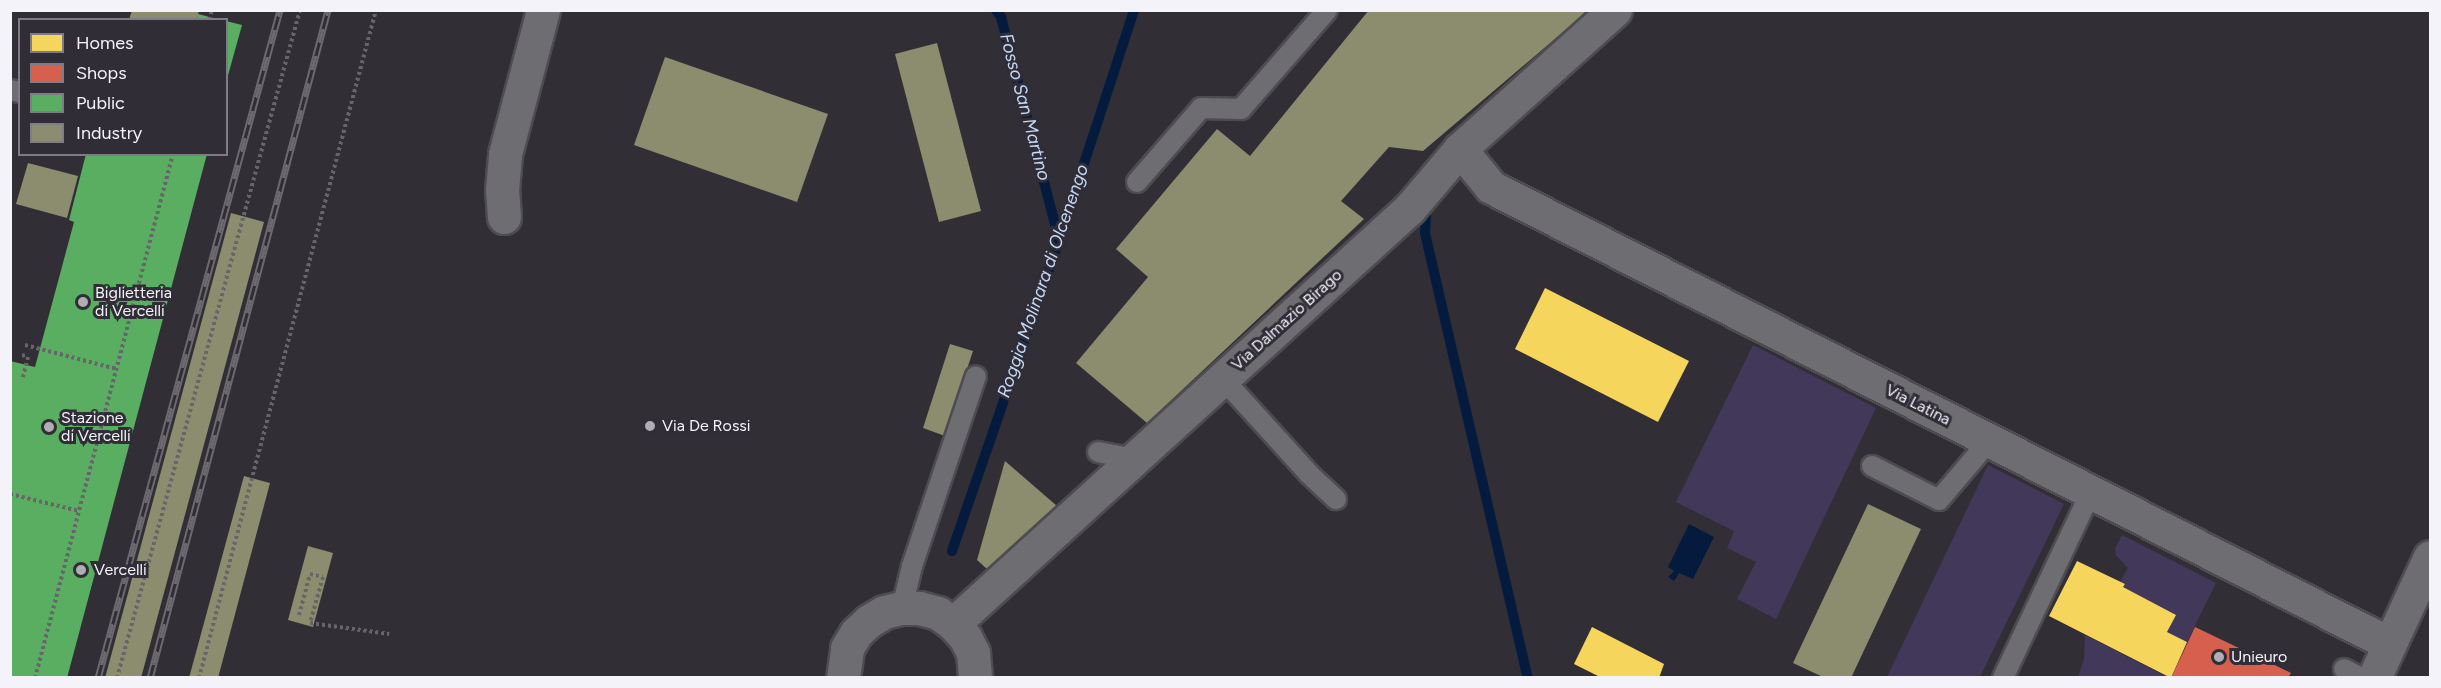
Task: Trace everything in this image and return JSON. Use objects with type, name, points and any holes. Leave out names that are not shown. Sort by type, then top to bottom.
[{"type":"street","points":[[504,217],[502,190],[505,154],[543,10]]},
{"type":"street","name":"Via Dalmazio Birago","points":[[953,624],[1410,208],[1460,149],[1615,10]]},
{"type":"street","name":"Via Latina","points":[[1460,149],[1491,187],[2390,644]]},
{"type":"street","points":[[2360,675],[2390,644],[2430,557]]},
{"type":"street","points":[[843,678],[847,648],[856,633],[877,616],[902,608],[919,608],[938,614],[953,624],[965,637],[973,653],[975,678]]},
{"type":"lane","points":[[1137,182],[1201,108],[1241,109],[1327,10]]},
{"type":"lane","points":[[902,608],[912,566],[976,376]]},
{"type":"lane","points":[[1223,379],[1309,474],[1336,499]]},
{"type":"lane","points":[[1872,466],[1939,500],[1989,441]]},
{"type":"lane","points":[[1098,452],[1135,459]]},
{"type":"lane","points":[[2002,678],[2091,492]]},
{"type":"path","points":[[117,678],[300,10]]},
{"type":"path","points":[[199,678],[376,10]]},
{"type":"path","points":[[35,678],[172,156]]},
{"type":"path","points":[[25,345],[117,369]]},
{"type":"path","points":[[22,355],[28,357],[23,376]]},
{"type":"path","points":[[10,494],[79,511]]},
{"type":"path","points":[[299,615],[310,574],[323,577],[310,623],[389,634]]},
{"type":"shaded area","points":[[1753,345],[1876,408],[1776,619],[1737,599],[1756,562],[1727,548],[1734,531],[1676,502]]},
{"type":"shaded area","points":[[1988,465],[2064,504],[1980,677],[1887,677]]},
{"type":"shaded area","points":[[2122,535],[2216,583],[2187,642],[2167,632],[2175,615],[2123,587],[2125,584],[2120,582],[2128,568],[2116,555],[2115,549]]},
{"type":"shaded area","points":[[2085,635],[2167,677],[2078,677],[2084,659]]},
{"type":"water","points":[[1689,524],[1714,537],[1693,579],[1679,573],[1674,581],[1668,577],[1674,571],[1668,567]]},
{"type":"building: Homes","points":[[1545,288],[1689,361],[1658,422],[1515,349]]},
{"type":"building: Homes","points":[[2077,561],[2125,584],[2123,587],[2176,615],[2167,632],[2187,642],[2171,678],[2049,616]]},
{"type":"building: Homes","points":[[1592,627],[1664,664],[1659,678],[1602,678],[1574,664]]},
{"type":"building: Shops","name":"Unieuro","points":[[2195,627],[2291,673],[2288,678],[2171,678]]},
{"type":"building: Public","points":[[198,14],[213,18],[197,18]]},
{"type":"building: Public","points":[[228,22],[242,25],[228,75]]},
{"type":"building: Public","points":[[85,156],[206,156],[67,678],[10,678],[10,361],[35,367],[74,222],[69,220]]},
{"type":"building: Industry","points":[[132,10],[199,10],[197,18],[130,18]]},
{"type":"building: Industry","points":[[1369,10],[1589,10],[1423,151],[1389,147],[1341,201],[1364,219],[1147,423],[1076,363],[1148,277],[1116,249],[1217,129],[1250,156]]},
{"type":"building: Industry","points":[[937,43],[981,211],[939,222],[895,54]]},
{"type":"building: Industry","points":[[665,57],[828,114],[797,202],[634,145]]},
{"type":"building: Industry","points":[[28,163],[78,176],[67,218],[16,204]]},
{"type":"building: Industry","points":[[231,213],[264,222],[141,678],[105,678]]},
{"type":"building: Industry","points":[[950,344],[973,351],[945,436],[923,428]]},
{"type":"building: Industry","points":[[1005,461],[1057,506],[987,569],[977,560]]},
{"type":"building: Industry","points":[[244,476],[270,483],[218,678],[189,678]]},
{"type":"building: Industry","points":[[1868,504],[1921,529],[1851,678],[1825,678],[1793,663]]},
{"type":"building: Industry","points":[[308,546],[333,553],[313,627],[288,620]]},
{"type":"waterway","name":"Fosso San Martino","points":[[996,10],[1001,17],[1059,240]]},
{"type":"waterway","name":"Roggia Molinara di Olcenengo","points":[[952,551],[1059,240],[1134,10]]},
{"type":"waterway","points":[[1426,215],[1425,233],[1528,678]]},
{"type":"railway","points":[[98,678],[280,10]]},
{"type":"railway","points":[[150,678],[328,10]]},
{"type":"place","name":"Biglietteria di Vercelli","points":[[83,302]]},
{"type":"place","name":"Via De Rossi","points":[[650,426]]},
{"type":"place","name":"Stazione di Vercelli","points":[[49,427]]},
{"type":"place","name":"Vercelli","points":[[81,570]]},
{"type":"place","name":"Unieuro","points":[[2219,657]]}]
